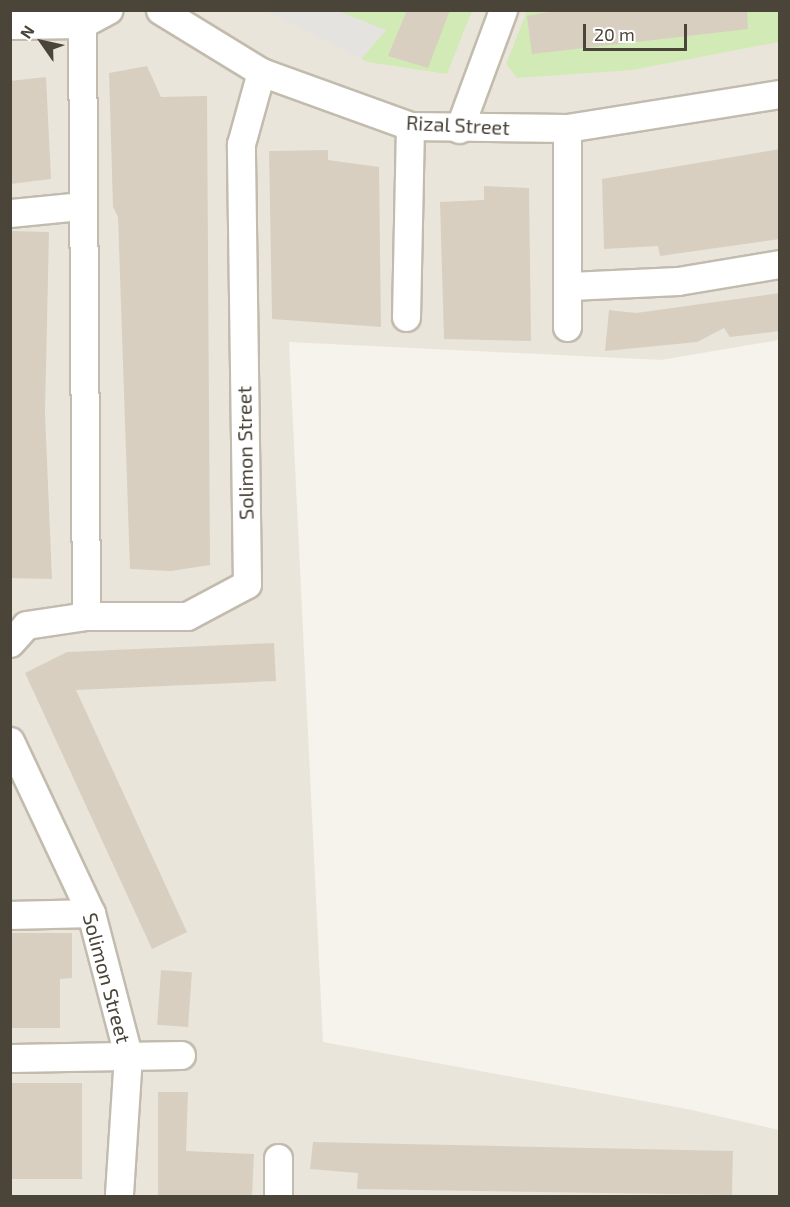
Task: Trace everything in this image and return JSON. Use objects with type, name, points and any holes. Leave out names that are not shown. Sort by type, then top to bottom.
[{"type":"street","points":[[10,25],[82,24],[108,10]]},
{"type":"street","name":"Rizal Street","points":[[160,10],[261,72],[410,126],[459,129],[567,128],[780,94]]},
{"type":"street","points":[[459,129],[503,10]]},
{"type":"street","points":[[82,24],[86,616]]},
{"type":"street","name":"Solimon Street","points":[[10,643],[26,625],[86,616],[187,616],[247,584],[241,144],[261,72]]},
{"type":"street","points":[[406,317],[410,126]]},
{"type":"street","points":[[567,128],[570,286],[567,327]]},
{"type":"street","points":[[10,213],[82,206]]},
{"type":"street","points":[[570,286],[678,281],[780,264]]},
{"type":"street","name":"Solimon Street","points":[[13,753],[92,914],[128,1055],[119,1197]]},
{"type":"street","points":[[10,915],[92,914]]},
{"type":"street","points":[[10,1058],[181,1055]]},
{"type":"street","points":[[278,1158],[278,1197]]},
{"type":"shaded area","points":[[10,11],[779,11],[779,340],[661,360],[289,342],[323,1042],[687,1109],[779,1130],[779,1196],[11,1196]]},
{"type":"shaded area","points":[[266,11],[338,11],[386,30],[361,59]]},
{"type":"green space","points":[[266,11],[472,11],[447,74],[368,62]]},
{"type":"green space","points":[[527,11],[779,11],[779,42],[632,70],[517,78],[506,64]]},
{"type":"building","points":[[407,10],[450,10],[428,68],[388,56]]},
{"type":"building","points":[[560,10],[747,10],[748,29],[532,54],[527,16]]},
{"type":"building","points":[[147,66],[161,97],[207,96],[210,565],[171,571],[130,569],[118,217],[113,207],[109,73]]},
{"type":"building","points":[[46,77],[51,179],[10,184],[10,81]]},
{"type":"building","points":[[780,149],[780,239],[660,256],[658,246],[604,249],[602,179]]},
{"type":"building","points":[[328,150],[328,160],[379,167],[381,327],[272,319],[269,151]]},
{"type":"building","points":[[484,186],[529,188],[531,341],[444,339],[440,202],[484,200]]},
{"type":"building","points":[[10,231],[49,232],[45,413],[52,579],[10,578]]},
{"type":"building","points":[[780,293],[780,331],[730,337],[724,328],[697,342],[605,351],[609,310],[636,313]]},
{"type":"building","points":[[274,643],[276,681],[76,690],[187,932],[152,949],[25,673],[67,652]]},
{"type":"building","points":[[10,933],[72,933],[72,978],[60,979],[60,1028],[10,1028]]},
{"type":"building","points":[[161,970],[192,972],[188,1027],[157,1025]]},
{"type":"building","points":[[10,1083],[82,1083],[82,1179],[10,1179]]},
{"type":"building","points":[[158,1092],[188,1092],[186,1151],[254,1154],[252,1197],[158,1197]]},
{"type":"building","points":[[313,1142],[733,1151],[732,1195],[357,1189],[358,1173],[310,1169]]}]
